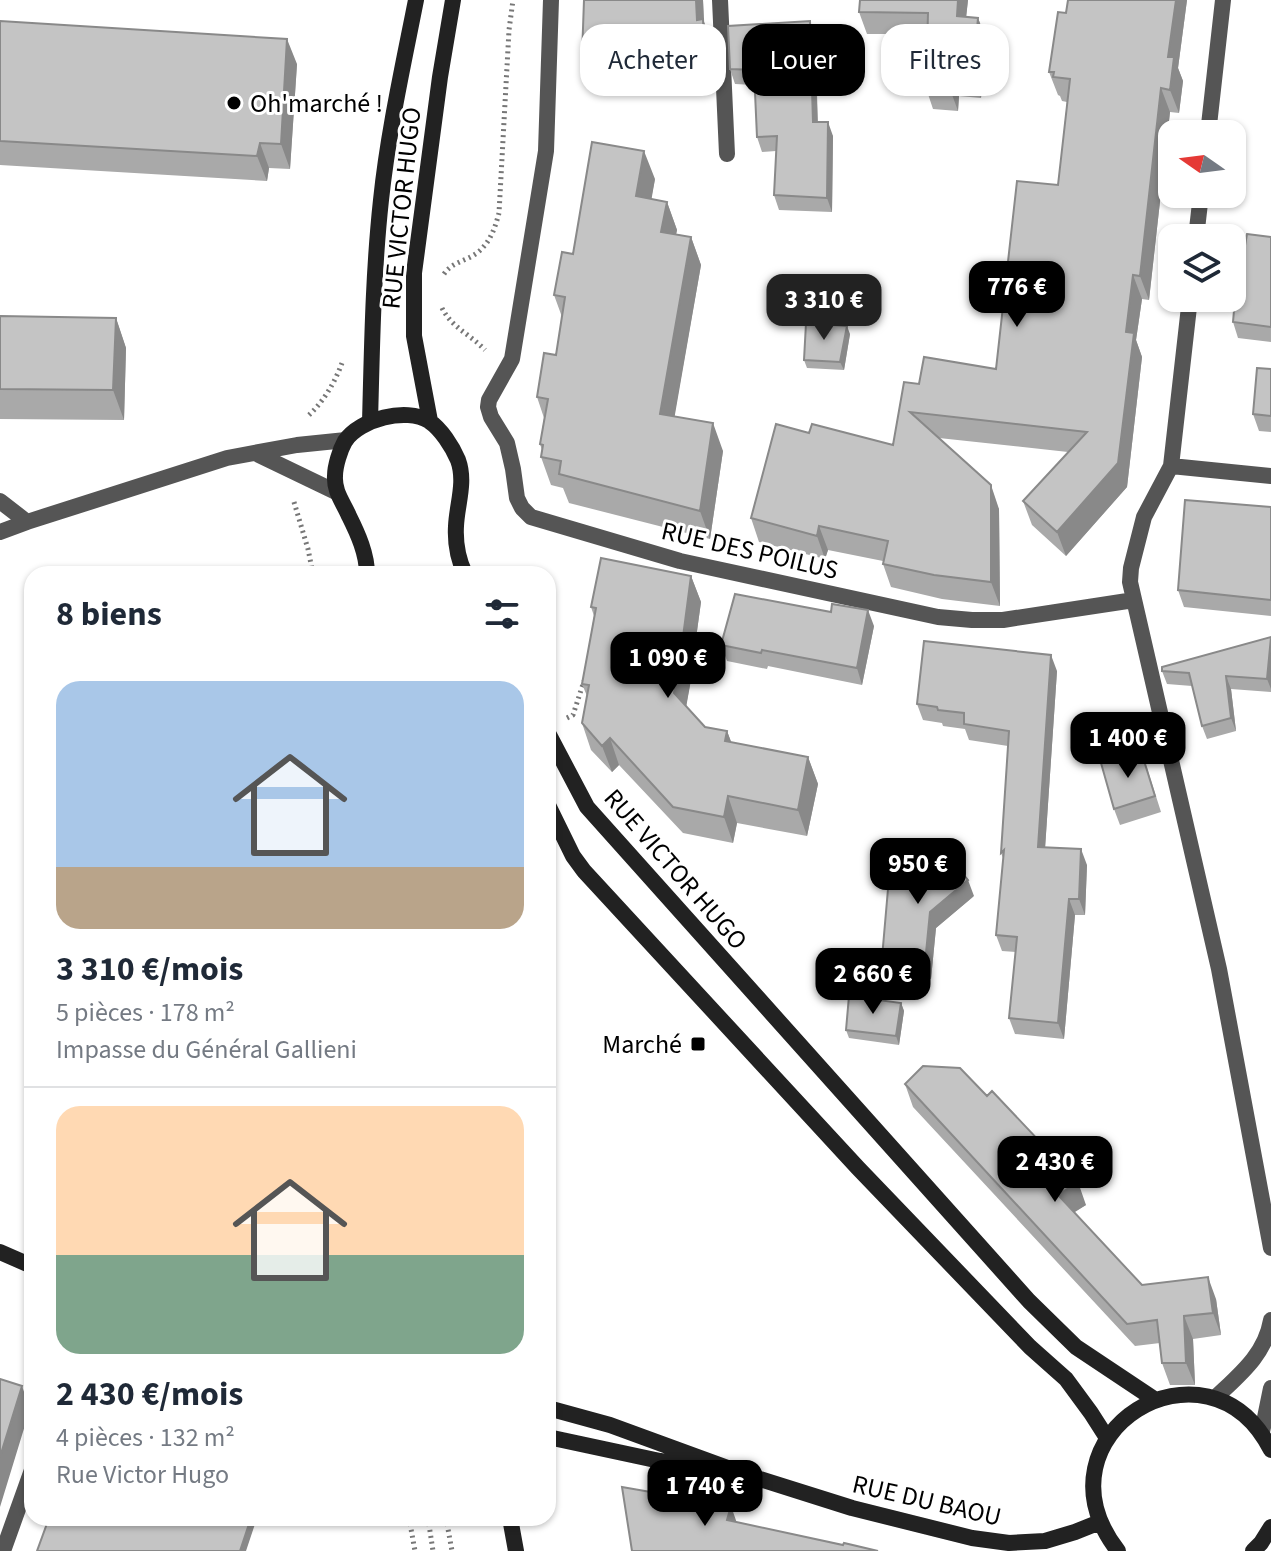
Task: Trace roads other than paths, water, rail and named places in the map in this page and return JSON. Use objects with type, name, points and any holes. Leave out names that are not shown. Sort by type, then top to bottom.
[{"type":"street","name":"RUE VICTOR HUGO","points":[[370,422],[375,270],[381,198],[396,98],[416,0]]},
{"type":"street","name":"RUE VICTOR HUGO","points":[[430,421],[414,336],[414,273],[435,107],[453,0]]},
{"type":"street","name":"RUE DES POILUS","points":[[551,0],[546,151],[512,359],[488,407],[507,443],[517,498],[522,508],[531,517],[542,521],[680,561],[938,617],[1003,620],[1134,600]]},
{"type":"street","points":[[720,0],[727,154]]},
{"type":"street","points":[[1210,120],[1223,0]]},
{"type":"street","points":[[1188,312],[1171,466],[1138,533],[1130,582],[1219,969],[1271,1248]]},
{"type":"street","points":[[366,566],[361,542],[336,492],[335,475],[346,440],[357,430],[387,416],[404,414],[430,421],[453,449],[460,464],[456,546],[462,566]]},
{"type":"street","points":[[0,532],[227,458],[346,440]]},
{"type":"street","points":[[255,453],[336,492]]},
{"type":"street","points":[[1171,466],[1271,476]]},
{"type":"street","points":[[0,501],[27,522]]},
{"type":"street","name":"RUE VICTOR HUGO","points":[[556,748],[587,807],[1029,1301],[1076,1347],[1154,1399]]},
{"type":"street","points":[[556,821],[584,871],[858,1168],[1030,1347],[1066,1379],[1107,1438]]},
{"type":"street","points":[[0,1252],[24,1262]]},
{"type":"street","points":[[1215,1398],[1258,1355],[1271,1320]]},
{"type":"street","points":[[1262,1432],[1271,1388]]},
{"type":"street","points":[[1118,1551],[1100,1522],[1093,1499],[1095,1468],[1107,1438],[1128,1415],[1154,1399],[1184,1394],[1215,1398],[1241,1412],[1262,1432],[1271,1450]]},
{"type":"street","name":"RUE DU BAOU","points":[[556,1410],[610,1425],[744,1474],[852,1508],[972,1538],[1009,1543],[1045,1541],[1100,1522]]},
{"type":"street","name":"RUE DU BAOU","points":[[556,1439],[660,1461],[744,1474]]},
{"type":"street","points":[[3,1551],[24,1492]]},
{"type":"street","points":[[511,1526],[516,1551]]},
{"type":"street","points":[[1253,1551],[1271,1527]]},
{"type":"place","name":"Oh'marché !","points":[[234,103]]},
{"type":"place","name":"Marché","points":[[698,1044]]}]
